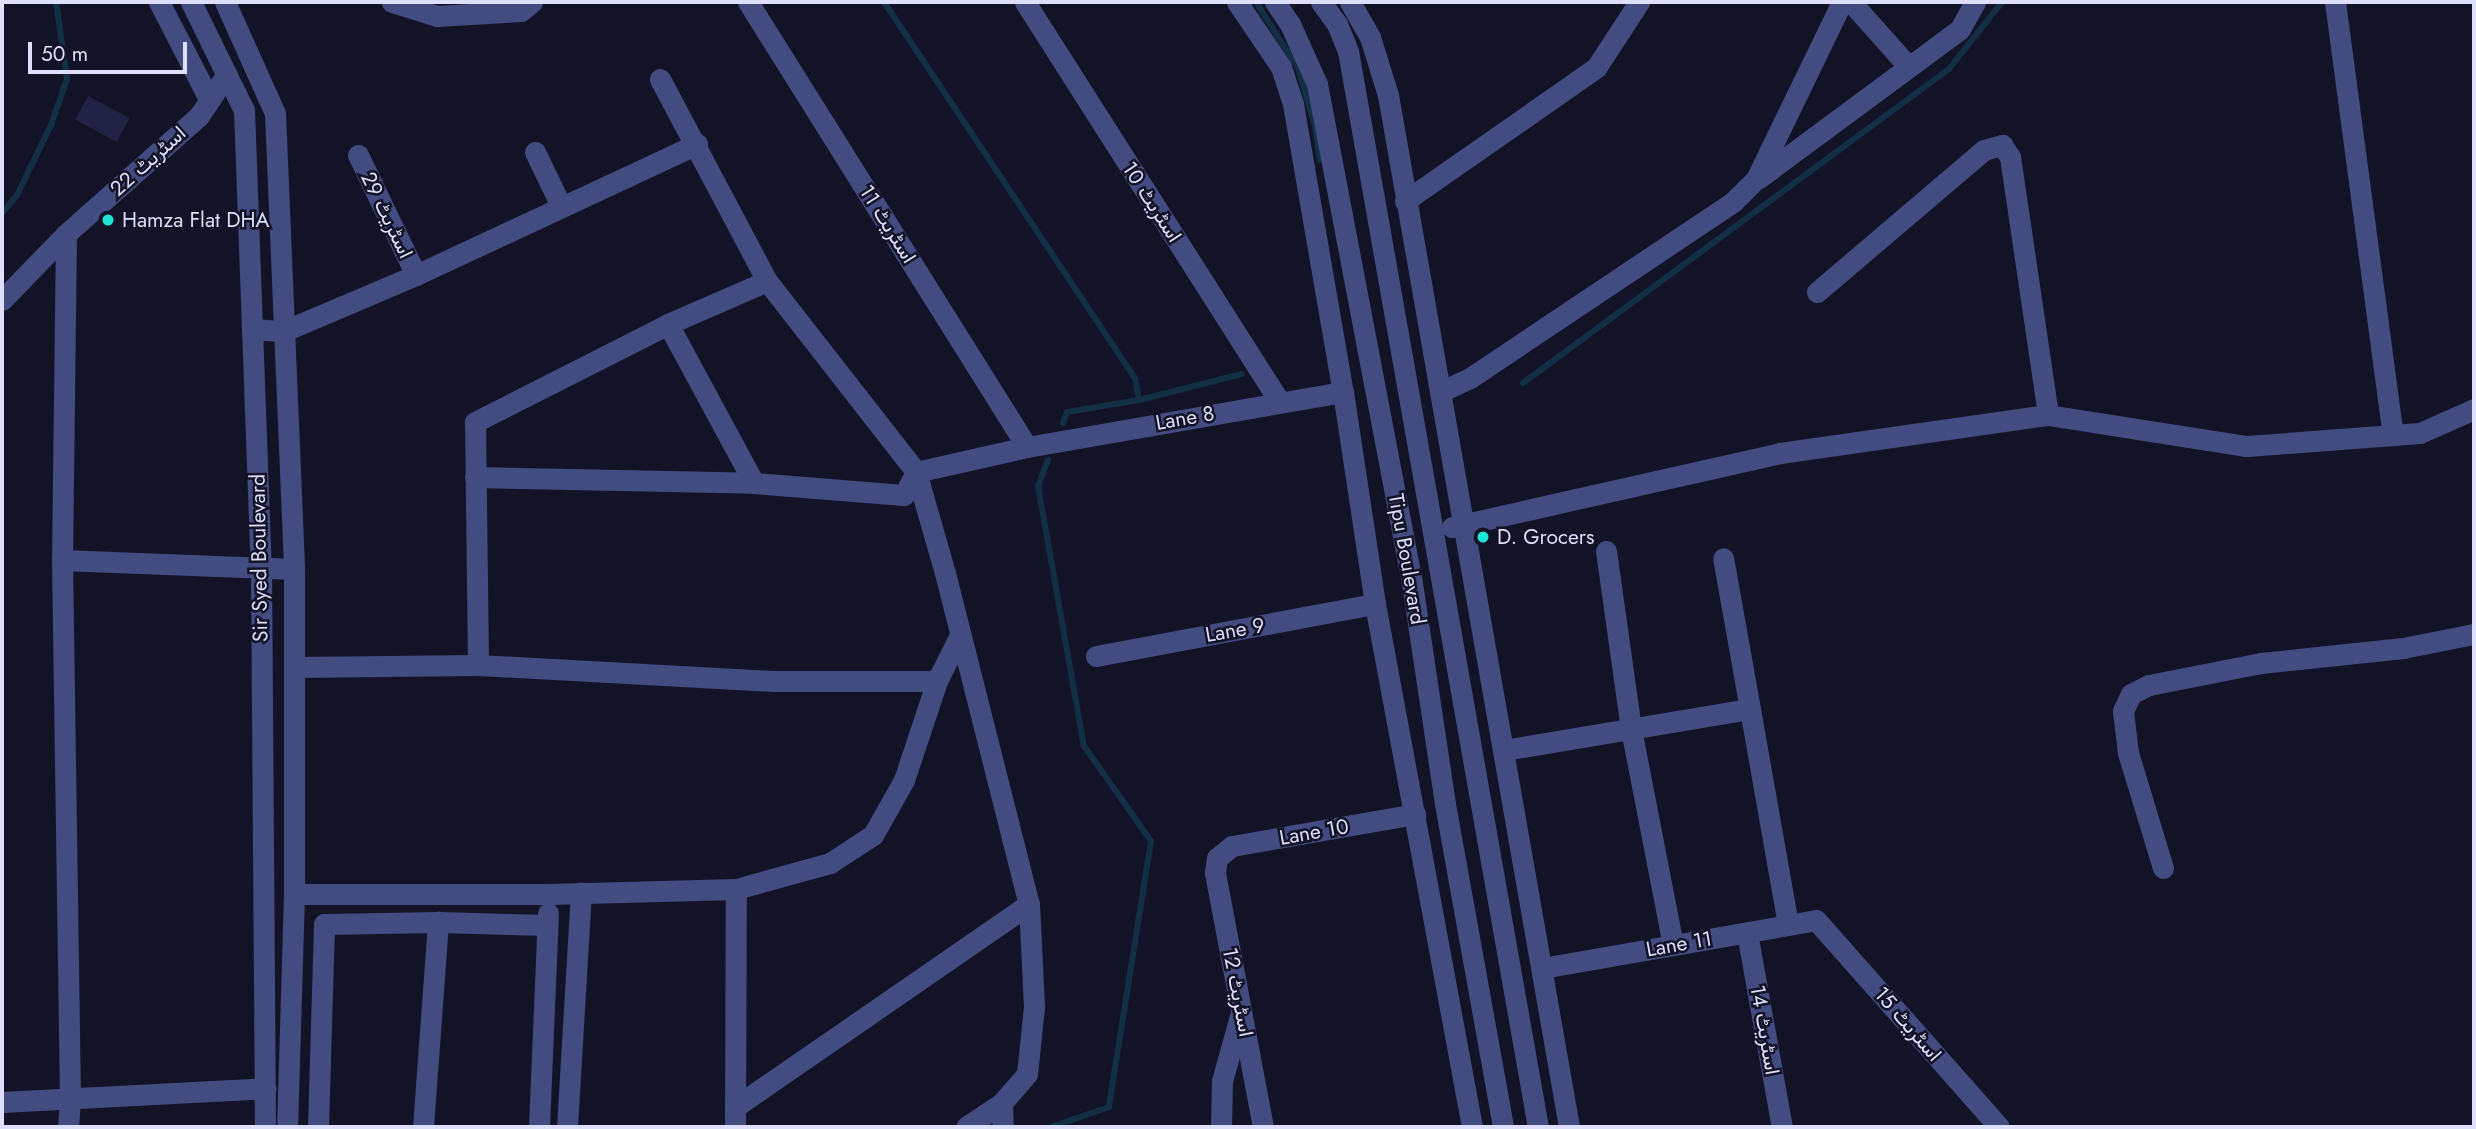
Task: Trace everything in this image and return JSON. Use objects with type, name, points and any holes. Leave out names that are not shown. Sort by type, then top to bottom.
[{"type":"street","points":[[159,2],[209,99]]},
{"type":"street","name":"Sir Syed Boulevard","points":[[191,2],[244,110],[261,567],[265,1127]]},
{"type":"street","name":"Sir Syed Boulevard","points":[[225,2],[275,113],[294,569],[295,894],[287,1127]]},
{"type":"street","points":[[392,2],[437,16],[521,11],[532,2]]},
{"type":"street","name":"اسٹریٹ 11","points":[[748,2],[1027,447]]},
{"type":"street","name":"اسٹریٹ 10","points":[[1025,2],[1280,402]]},
{"type":"street","points":[[1237,2],[1281,67],[1293,104],[1343,391],[1375,604],[1472,1127]]},
{"type":"street","name":"Tipu Boulevard","points":[[1275,2],[1290,24],[1317,84],[1409,570],[1445,804],[1503,1127]]},
{"type":"street","name":"Tipu Boulevard","points":[[1321,2],[1337,24],[1348,51],[1435,530],[1538,1127]]},
{"type":"street","points":[[1350,2],[1370,37],[1388,95],[1569,1127]]},
{"type":"street","points":[[1405,201],[1595,68],[1639,2]]},
{"type":"street","points":[[1756,180],[1842,2]]},
{"type":"street","points":[[1851,2],[1909,67]]},
{"type":"street","points":[[1440,391],[1482,371],[1733,202],[1756,180],[1960,29],[1975,2]]},
{"type":"street","points":[[2335,2],[2393,435]]},
{"type":"street","name":"اسٹریٹ 22","points":[[2,300],[66,234],[199,116],[227,74]]},
{"type":"street","points":[[660,79],[697,144],[767,281],[916,472],[1029,904],[1034,1007],[1027,1074],[1002,1103],[966,1127]]},
{"type":"street","points":[[252,329],[284,331],[416,275],[697,144]]},
{"type":"street","points":[[1817,292],[1984,150],[2002,145],[2010,157],[2048,415]]},
{"type":"street","points":[[535,152],[561,206]]},
{"type":"street","name":"اسٹریٹ 29","points":[[358,155],[416,275]]},
{"type":"street","points":[[1306,180],[1370,173]]},
{"type":"street","points":[[66,234],[62,560],[71,1099],[68,1127]]},
{"type":"street","points":[[478,665],[475,422],[668,324],[767,281]]},
{"type":"street","points":[[668,324],[754,483]]},
{"type":"street","name":"Lane 8","points":[[916,472],[1027,447],[1343,391]]},
{"type":"street","points":[[1435,530],[1780,453],[2048,415],[2247,446],[2420,432],[2474,410]]},
{"type":"street","points":[[475,477],[754,483],[904,495],[916,472]]},
{"type":"street","points":[[1606,551],[1631,729],[1673,945]]},
{"type":"street","points":[[1724,558],[1788,925]]},
{"type":"street","points":[[62,560],[294,569]]},
{"type":"street","name":"Lane 9","points":[[1096,656],[1375,604]]},
{"type":"street","points":[[2163,868],[2128,753],[2123,711],[2132,694],[2149,685],[2262,663],[2403,648],[2474,634]]},
{"type":"street","points":[[295,894],[549,894],[736,889],[830,863],[873,835],[904,780],[937,681],[960,635]]},
{"type":"street","points":[[295,667],[478,665],[774,681],[937,681]]},
{"type":"street","points":[[1504,750],[1750,709]]},
{"type":"street","name":"Lane 10","points":[[1217,858],[1232,846],[1415,814]]},
{"type":"street","name":"اسٹریٹ 12","points":[[1217,858],[1215,872],[1263,1127]]},
{"type":"street","points":[[735,1117],[736,889]]},
{"type":"street","points":[[567,1127],[581,892]]},
{"type":"street","points":[[539,1127],[549,894]]},
{"type":"street","points":[[735,1117],[1029,904]]},
{"type":"street","name":"Lane 11","points":[[1542,968],[1816,920]]},
{"type":"street","name":"اسٹریٹ 15","points":[[1816,920],[1999,1127]]},
{"type":"street","points":[[318,1127],[324,924],[438,922],[547,925]]},
{"type":"street","points":[[422,1127],[438,922]]},
{"type":"street","name":"اسٹریٹ 14","points":[[1747,933],[1782,1127]]},
{"type":"street","points":[[265,972],[292,972]]},
{"type":"street","points":[[1221,1127],[1222,1081],[1242,1010]]},
{"type":"street","points":[[1486,1034],[1521,1031]]},
{"type":"street","points":[[2,1102],[266,1088]]},
{"type":"street","points":[[1002,1103],[1003,1127]]},
{"type":"building","points":[[88,96],[129,118],[117,142],[75,120]]},
{"type":"waterway","points":[[2,213],[17,195],[51,125],[67,79],[56,2]]},
{"type":"waterway","points":[[884,2],[1135,379],[1139,400]]},
{"type":"waterway","points":[[1256,2],[1298,68],[1315,126],[1320,160]]},
{"type":"waterway","points":[[1523,383],[1949,69],[2002,2]]},
{"type":"waterway","points":[[1063,423],[1067,412],[1139,400],[1242,374]]},
{"type":"waterway","points":[[1048,460],[1038,486],[1084,746],[1151,841],[1109,1107],[1051,1127]]},
{"type":"place","name":"Hamza Flat DHA","points":[[108,220]]},
{"type":"place","name":"D. Grocers","points":[[1483,537]]}]
